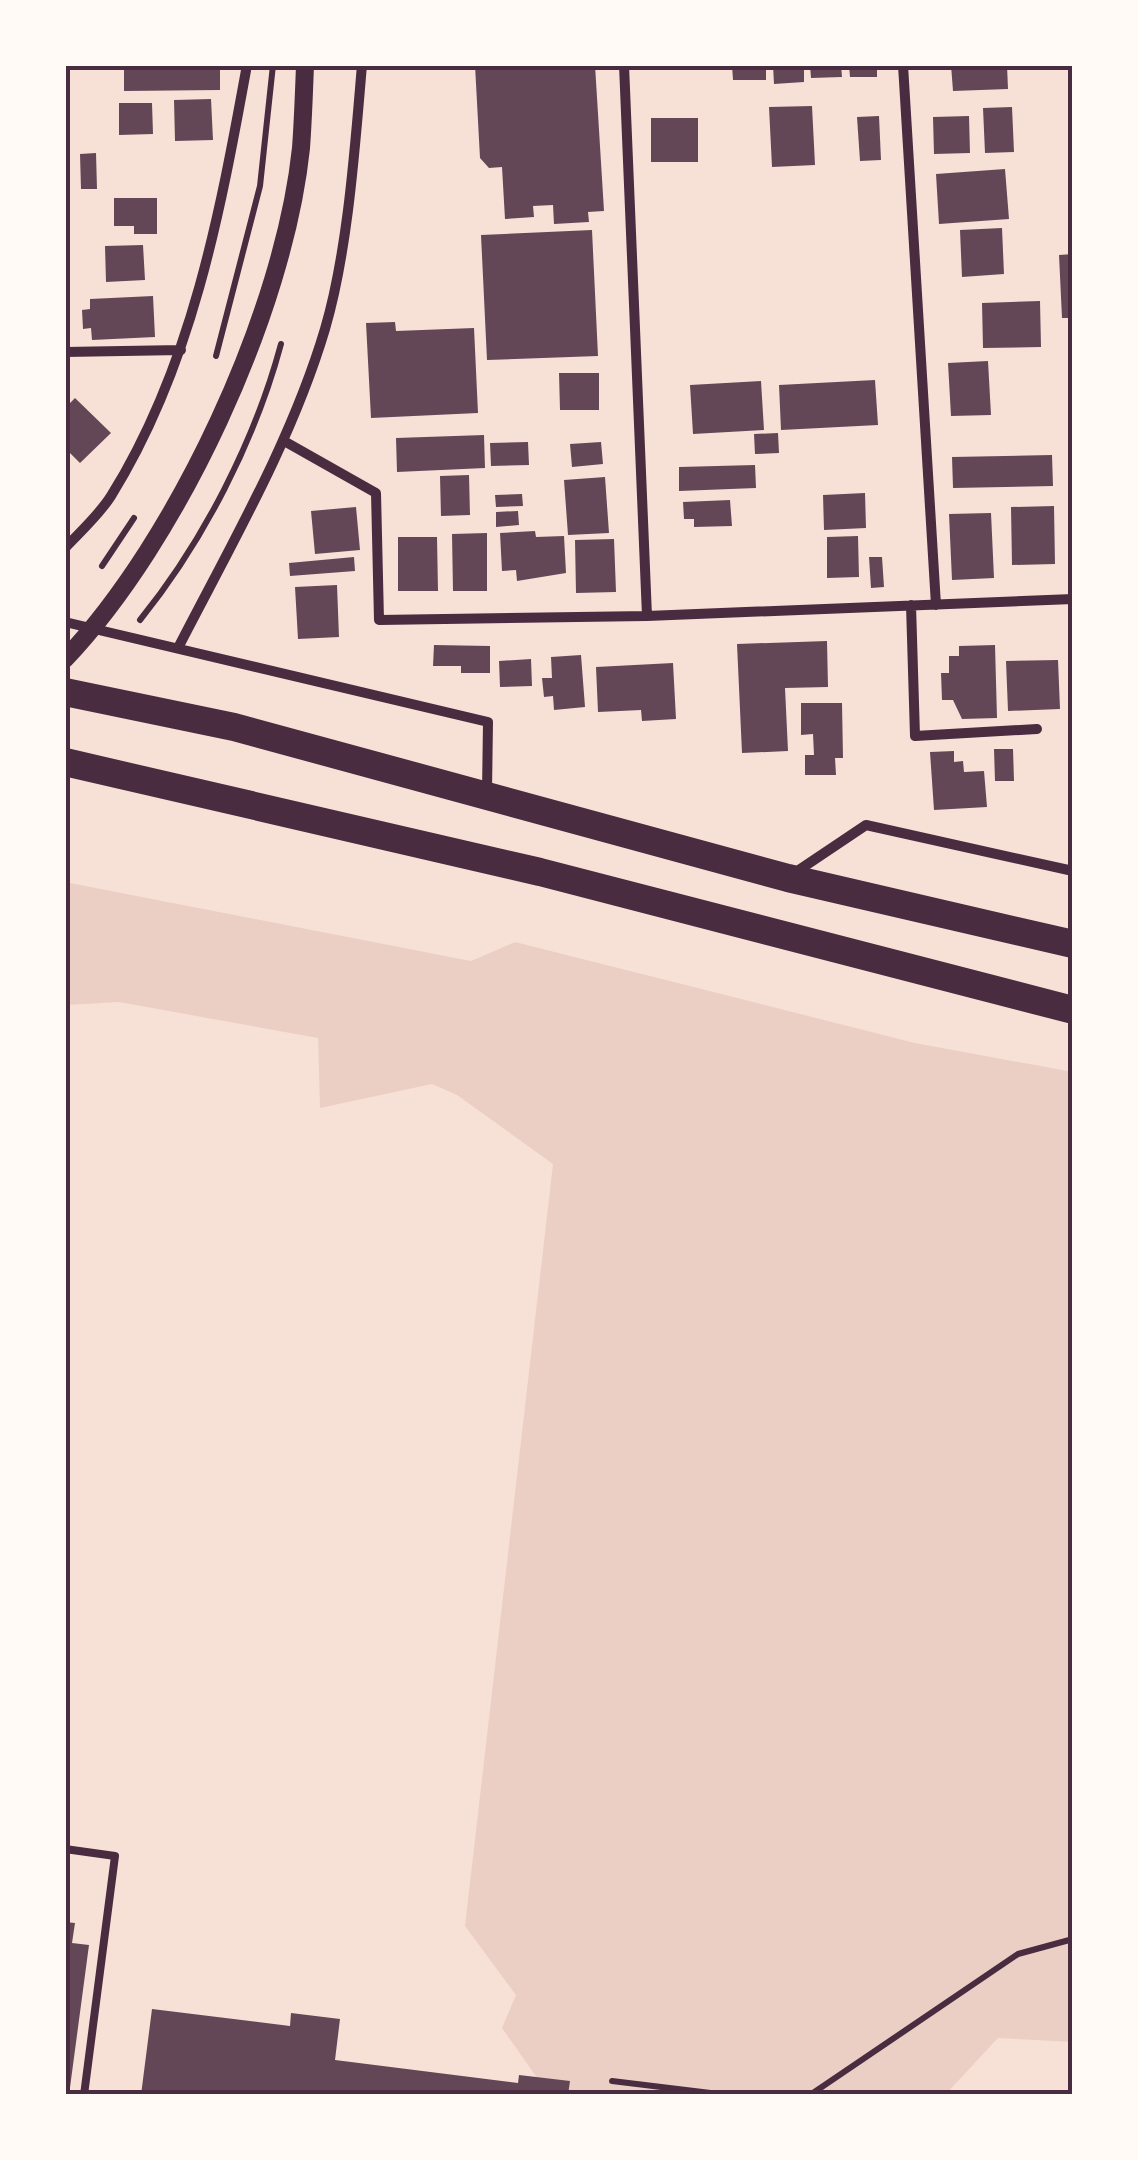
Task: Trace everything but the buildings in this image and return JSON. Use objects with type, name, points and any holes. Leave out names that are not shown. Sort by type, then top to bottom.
[{"type":"highway","points":[[65,692],[234,727],[788,878],[1073,944]]},
{"type":"highway","points":[[65,762],[540,872],[1073,1010]]},
{"type":"street","points":[[65,548],[110,498],[182,350],[222,203],[247,65]]},
{"type":"street","points":[[65,659],[120,594],[189,482],[268,288],[300,152],[305,65]]},
{"type":"street","points":[[179,646],[284,441],[326,327],[354,165],[362,65]]},
{"type":"street","points":[[624,65],[646,616]]},
{"type":"street","points":[[904,65],[936,605]]},
{"type":"street","points":[[65,352],[182,350]]},
{"type":"street","points":[[284,441],[376,492],[380,620],[646,616],[1073,600]]},
{"type":"street","points":[[912,605],[915,736],[1036,729]]},
{"type":"street","points":[[65,622],[488,722],[487,798]]},
{"type":"street","points":[[788,878],[866,825],[1073,870]]},
{"type":"lane","points":[[65,1849],[114,1856],[84,2095]]},
{"type":"path","points":[[810,2095],[1018,1954],[1073,1938]]},
{"type":"path","points":[[612,2082],[727,2095]]},
{"type":"shaded area","points":[[65,882],[471,961],[515,942],[915,1043],[1073,1072],[1073,2042],[998,2038],[945,2095],[549,2095],[502,2028],[516,1995],[465,1926],[553,1164],[457,1095],[432,1084],[320,1108],[318,1038],[119,1002],[65,1005]]}]
